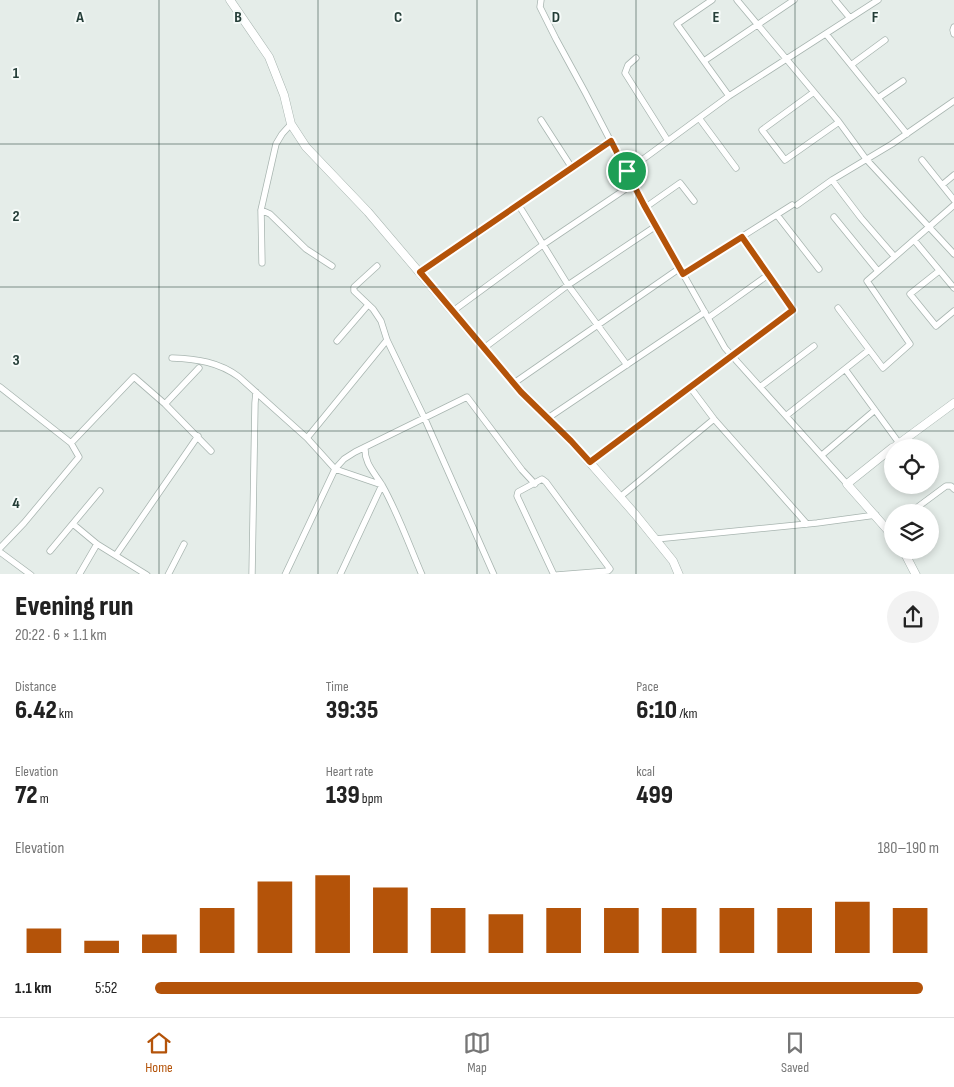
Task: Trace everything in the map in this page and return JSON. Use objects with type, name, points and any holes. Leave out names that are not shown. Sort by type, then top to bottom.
[{"type":"street","points":[[230,0],[269,57],[284,95],[291,124],[306,147],[368,212],[514,383],[590,462],[674,561],[679,574]]},
{"type":"street","points":[[540,0],[540,6],[545,17],[633,184],[725,348],[884,523]]},
{"type":"street","points":[[712,0],[678,24],[729,96]]},
{"type":"street","points":[[737,0],[839,122],[866,159],[954,254]]},
{"type":"street","points":[[704,61],[794,0]]},
{"type":"street","points":[[835,0],[850,18]]},
{"type":"street","points":[[627,171],[729,96],[878,0]]},
{"type":"street","points":[[954,27],[954,34]]},
{"type":"street","points":[[826,34],[907,134]]},
{"type":"street","points":[[851,65],[885,40]]},
{"type":"street","points":[[636,58],[628,65],[625,72],[668,140]]},
{"type":"street","points":[[878,98],[902,81]]},
{"type":"street","points":[[814,92],[762,130],[785,160],[839,122]]},
{"type":"street","points":[[683,274],[907,134],[954,101]]},
{"type":"street","points":[[699,118],[736,168]]},
{"type":"street","points":[[541,120],[572,168]]},
{"type":"street","points":[[262,263],[261,210],[276,144],[291,124]]},
{"type":"street","points":[[420,272],[611,141]]},
{"type":"street","points":[[922,160],[954,200]]},
{"type":"street","points":[[942,186],[954,175]]},
{"type":"street","points":[[832,180],[860,218],[894,256]]},
{"type":"street","points":[[646,208],[680,183],[694,201]]},
{"type":"street","points":[[453,311],[544,244],[633,184]]},
{"type":"street","points":[[518,204],[568,285],[627,365]]},
{"type":"street","points":[[838,308],[883,368],[910,344],[867,282],[894,256],[954,205]]},
{"type":"street","points":[[261,210],[270,214],[306,249],[332,266]]},
{"type":"street","points":[[777,215],[819,269]]},
{"type":"street","points":[[834,217],[878,271]]},
{"type":"street","points":[[484,348],[568,285],[656,226]]},
{"type":"street","points":[[590,462],[793,310],[742,237]]},
{"type":"street","points":[[914,240],[954,288]]},
{"type":"street","points":[[377,266],[353,288],[380,321],[494,574]]},
{"type":"street","points":[[514,383],[680,268]]},
{"type":"street","points":[[939,271],[910,294],[936,326],[954,311]]},
{"type":"street","points":[[548,418],[768,275]]},
{"type":"street","points":[[336,341],[368,305]]},
{"type":"street","points":[[307,438],[387,340]]},
{"type":"street","points":[[760,387],[814,346]]},
{"type":"street","points":[[787,415],[869,350]]},
{"type":"street","points":[[172,358],[211,362],[227,368],[307,438],[335,469],[382,485]]},
{"type":"street","points":[[165,404],[199,368]]},
{"type":"street","points":[[845,369],[875,410],[891,439]]},
{"type":"street","points":[[71,442],[134,377],[165,404],[211,450]]},
{"type":"street","points":[[0,387],[71,442],[79,457],[0,550],[30,574]]},
{"type":"street","points":[[690,387],[714,419],[807,524]]},
{"type":"street","points":[[252,574],[256,392]]},
{"type":"street","points":[[285,574],[335,469],[348,456],[467,397],[522,470],[535,484]]},
{"type":"street","points":[[905,439],[954,403]]},
{"type":"street","points":[[822,455],[875,410]]},
{"type":"street","points":[[620,497],[714,419]]},
{"type":"street","points":[[116,555],[198,436]]},
{"type":"street","points":[[365,447],[365,455],[370,468],[382,485],[422,574]]},
{"type":"street","points":[[848,484],[884,455]]},
{"type":"street","points":[[542,479],[610,569],[608,571],[556,574],[517,496],[518,492],[542,479]]},
{"type":"street","points":[[340,574],[382,485]]},
{"type":"street","points":[[922,504],[946,486],[954,488]]},
{"type":"street","points":[[50,551],[100,491]]},
{"type":"street","points":[[656,539],[876,515]]},
{"type":"street","points":[[73,524],[97,544],[143,574]]},
{"type":"street","points":[[79,574],[97,544]]},
{"type":"street","points":[[168,574],[184,544]]},
{"type":"street","points":[[908,559],[916,574]]},
{"type":"route","points":[[611,141],[627,171],[683,274],[742,237],[793,310],[590,462],[521,392],[420,272],[611,141]]}]
